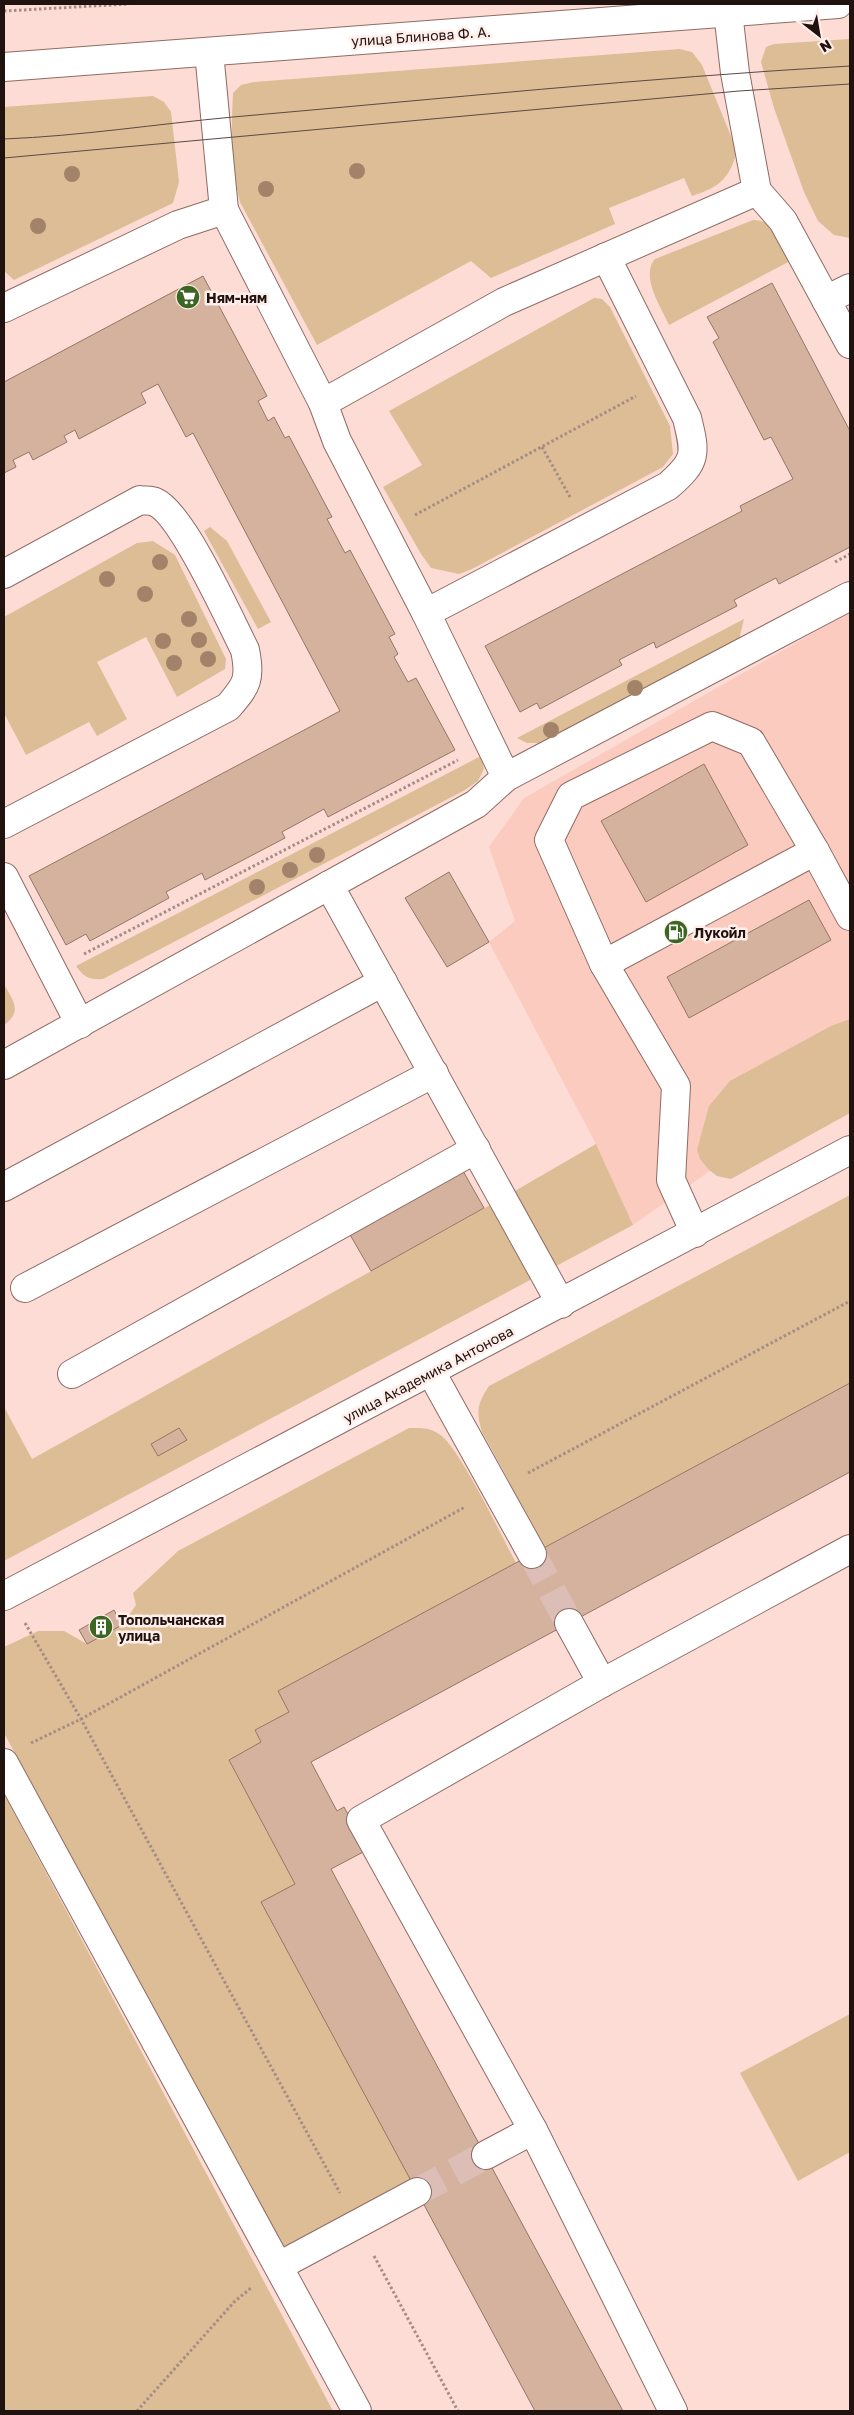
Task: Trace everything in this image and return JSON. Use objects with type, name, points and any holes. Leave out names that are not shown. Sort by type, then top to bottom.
[{"type":"main road","name":"улица Блинова Ф. А.","points":[[4,67],[838,4]]},
{"type":"main road","points":[[728,12],[735,73],[757,191],[783,221],[850,344]]},
{"type":"main road","points":[[209,52],[224,210],[323,403],[336,441],[426,613],[506,777]]},
{"type":"main road","points":[[323,403],[504,302],[757,191]]},
{"type":"main road","points":[[4,308],[178,225],[224,210]]},
{"type":"main road","points":[[426,613],[668,486],[686,470],[694,446],[687,418],[606,257]]},
{"type":"main road","points":[[826,300],[850,288]]},
{"type":"main road","points":[[4,574],[140,500],[155,501],[169,513],[183,531],[245,650],[249,669],[243,690],[228,707],[4,824]]},
{"type":"main road","points":[[4,1065],[476,804],[506,777],[850,596]]},
{"type":"main road","points":[[695,1233],[671,1180],[676,1086],[604,964],[549,840],[571,796],[712,726],[751,742],[815,851],[850,916]]},
{"type":"main road","points":[[604,964],[815,851]]},
{"type":"main road","points":[[4,877],[80,1024]]},
{"type":"main road","points":[[330,885],[561,1304]]},
{"type":"main road","points":[[4,1187],[383,982]]},
{"type":"main road","points":[[25,1288],[434,1072]]},
{"type":"main road","points":[[72,1374],[476,1149]]},
{"type":"main road","name":"улица Академика Антонова","points":[[6,1594],[561,1304],[850,1150]]},
{"type":"main road","points":[[431,1372],[532,1554]]},
{"type":"main road","points":[[673,2411],[533,2130],[361,1820],[602,1683],[850,1549]]},
{"type":"main road","points":[[569,1623],[602,1683]]},
{"type":"main road","points":[[4,1763],[357,2411]]},
{"type":"main road","points":[[486,2156],[533,2130]]},
{"type":"main road","points":[[279,2266],[417,2192]]},
{"type":"path","points":[[4,11],[128,4]]},
{"type":"path","points":[[384,532],[667,379]]},
{"type":"path","points":[[542,447],[587,528]]},
{"type":"path","points":[[52,970],[489,743]]},
{"type":"path","points":[[29,1744],[81,1719],[497,1490],[850,1301]]},
{"type":"path","points":[[6,1594],[81,1719],[458,2411]]},
{"type":"path","points":[[138,2411],[234,2301],[279,2266]]},
{"type":"shaded area","points":[[850,39],[850,238],[834,235],[818,221],[804,192],[774,108],[761,62],[766,47],[774,44]]},
{"type":"shaded area","points":[[680,49],[692,52],[702,65],[737,151],[730,169],[722,181],[692,196],[684,178],[609,208],[615,224],[491,278],[471,261],[317,345],[240,202],[233,162],[232,120],[233,93],[241,85],[254,82]]},
{"type":"shaded area","points":[[153,96],[164,102],[171,112],[179,182],[173,203],[14,280],[4,271],[4,107]]},
{"type":"shaded area","points":[[753,220],[761,221],[772,228],[792,260],[669,325],[653,292],[651,283],[651,266],[655,259]]},
{"type":"shaded area","points":[[594,298],[602,299],[610,307],[670,426],[673,454],[663,467],[472,569],[459,574],[431,568],[383,487],[422,465],[389,411]]},
{"type":"shaded area","points":[[210,527],[227,541],[271,622],[258,629],[204,531]]},
{"type":"shaded area","points":[[153,541],[175,555],[226,659],[225,669],[177,697],[146,637],[97,662],[127,719],[97,736],[89,722],[26,755],[4,713],[4,617],[137,543]]},
{"type":"shaded area","name":"Лукойл","points":[[850,612],[850,1072],[633,1225],[596,1144],[489,942],[515,921],[489,847],[524,798]]},
{"type":"shaded area","points":[[744,619],[738,644],[548,743],[527,743],[517,738]]},
{"type":"shaded area","points":[[481,756],[484,769],[478,781],[465,790],[103,979],[87,977],[76,966]]},
{"type":"shaded area","points":[[4,984],[13,1001],[15,1010],[10,1020],[4,1025]]},
{"type":"shaded area","points":[[850,1019],[850,1113],[731,1179],[717,1176],[709,1170],[700,1159],[697,1150],[709,1106],[730,1081],[831,1026]]},
{"type":"shaded area","points":[[596,1144],[633,1225],[4,1561],[4,1407],[32,1459],[503,1198]]},
{"type":"shaded area","points":[[850,1195],[850,1383],[545,1547],[482,1432],[478,1413],[482,1398],[489,1386]]},
{"type":"shaded area","points":[[409,1428],[432,1430],[447,1442],[468,1473],[516,1563],[278,1691],[289,1712],[255,1730],[261,1742],[229,1760],[295,1884],[412,2182],[284,2251],[4,1733],[4,1647],[38,1631],[64,1631],[87,1644],[122,1625],[136,1605],[133,1593],[178,1551]]},
{"type":"shaded area","points":[[4,1794],[333,2411],[4,2411]]},
{"type":"shaded area","points":[[850,2014],[850,2152],[798,2181],[740,2073]]},
{"type":"building","points":[[203,276],[267,396],[258,401],[268,421],[274,417],[285,438],[289,436],[332,517],[327,519],[345,553],[350,550],[395,634],[389,637],[398,654],[394,657],[408,682],[416,678],[455,750],[328,817],[324,809],[282,832],[285,838],[205,880],[202,873],[166,892],[169,898],[90,941],[86,934],[66,945],[29,876],[340,711],[193,433],[186,437],[158,384],[141,393],[146,403],[79,439],[75,430],[64,436],[67,442],[33,460],[29,452],[13,460],[16,467],[4,473],[4,382]]},
{"type":"building","points":[[772,283],[850,431],[850,547],[779,584],[776,578],[734,600],[737,606],[656,648],[654,642],[619,660],[622,665],[540,709],[537,703],[520,712],[485,646],[742,511],[740,506],[793,479],[771,437],[764,440],[713,342],[719,338],[707,317]]},
{"type":"building","points":[[704,764],[748,845],[646,902],[601,821]]},
{"type":"building","points":[[449,872],[489,942],[447,967],[405,898]]},
{"type":"building","points":[[809,900],[831,940],[689,1018],[667,977]]},
{"type":"building","points":[[463,1171],[484,1208],[371,1271],[349,1233]]},
{"type":"building","points":[[850,1383],[850,1472],[311,1762],[337,1811],[344,1807],[367,1850],[331,1869],[623,2411],[535,2411],[261,1902],[295,1884],[229,1760],[261,1742],[255,1730],[289,1712],[278,1691]]},
{"type":"building","points":[[179,1428],[187,1440],[158,1456],[151,1444]]},
{"type":"building","name":"Топольчанская улица","points":[[114,1610],[122,1625],[87,1644],[79,1630]]},
{"type":"tunnel","points":[[532,1554],[569,1623]]},
{"type":"tunnel","points":[[417,2192],[486,2155]]},
{"type":"tram line","points":[[4,139],[542,89],[850,66]]},
{"type":"tram line","points":[[4,158],[739,91],[850,84]]},
{"type":"place","name":"Ням-ням","points":[[188,297]]},
{"type":"place","name":"Лукойл","points":[[676,932]]},
{"type":"place","name":"Топольчанская улица","points":[[101,1627]]}]
